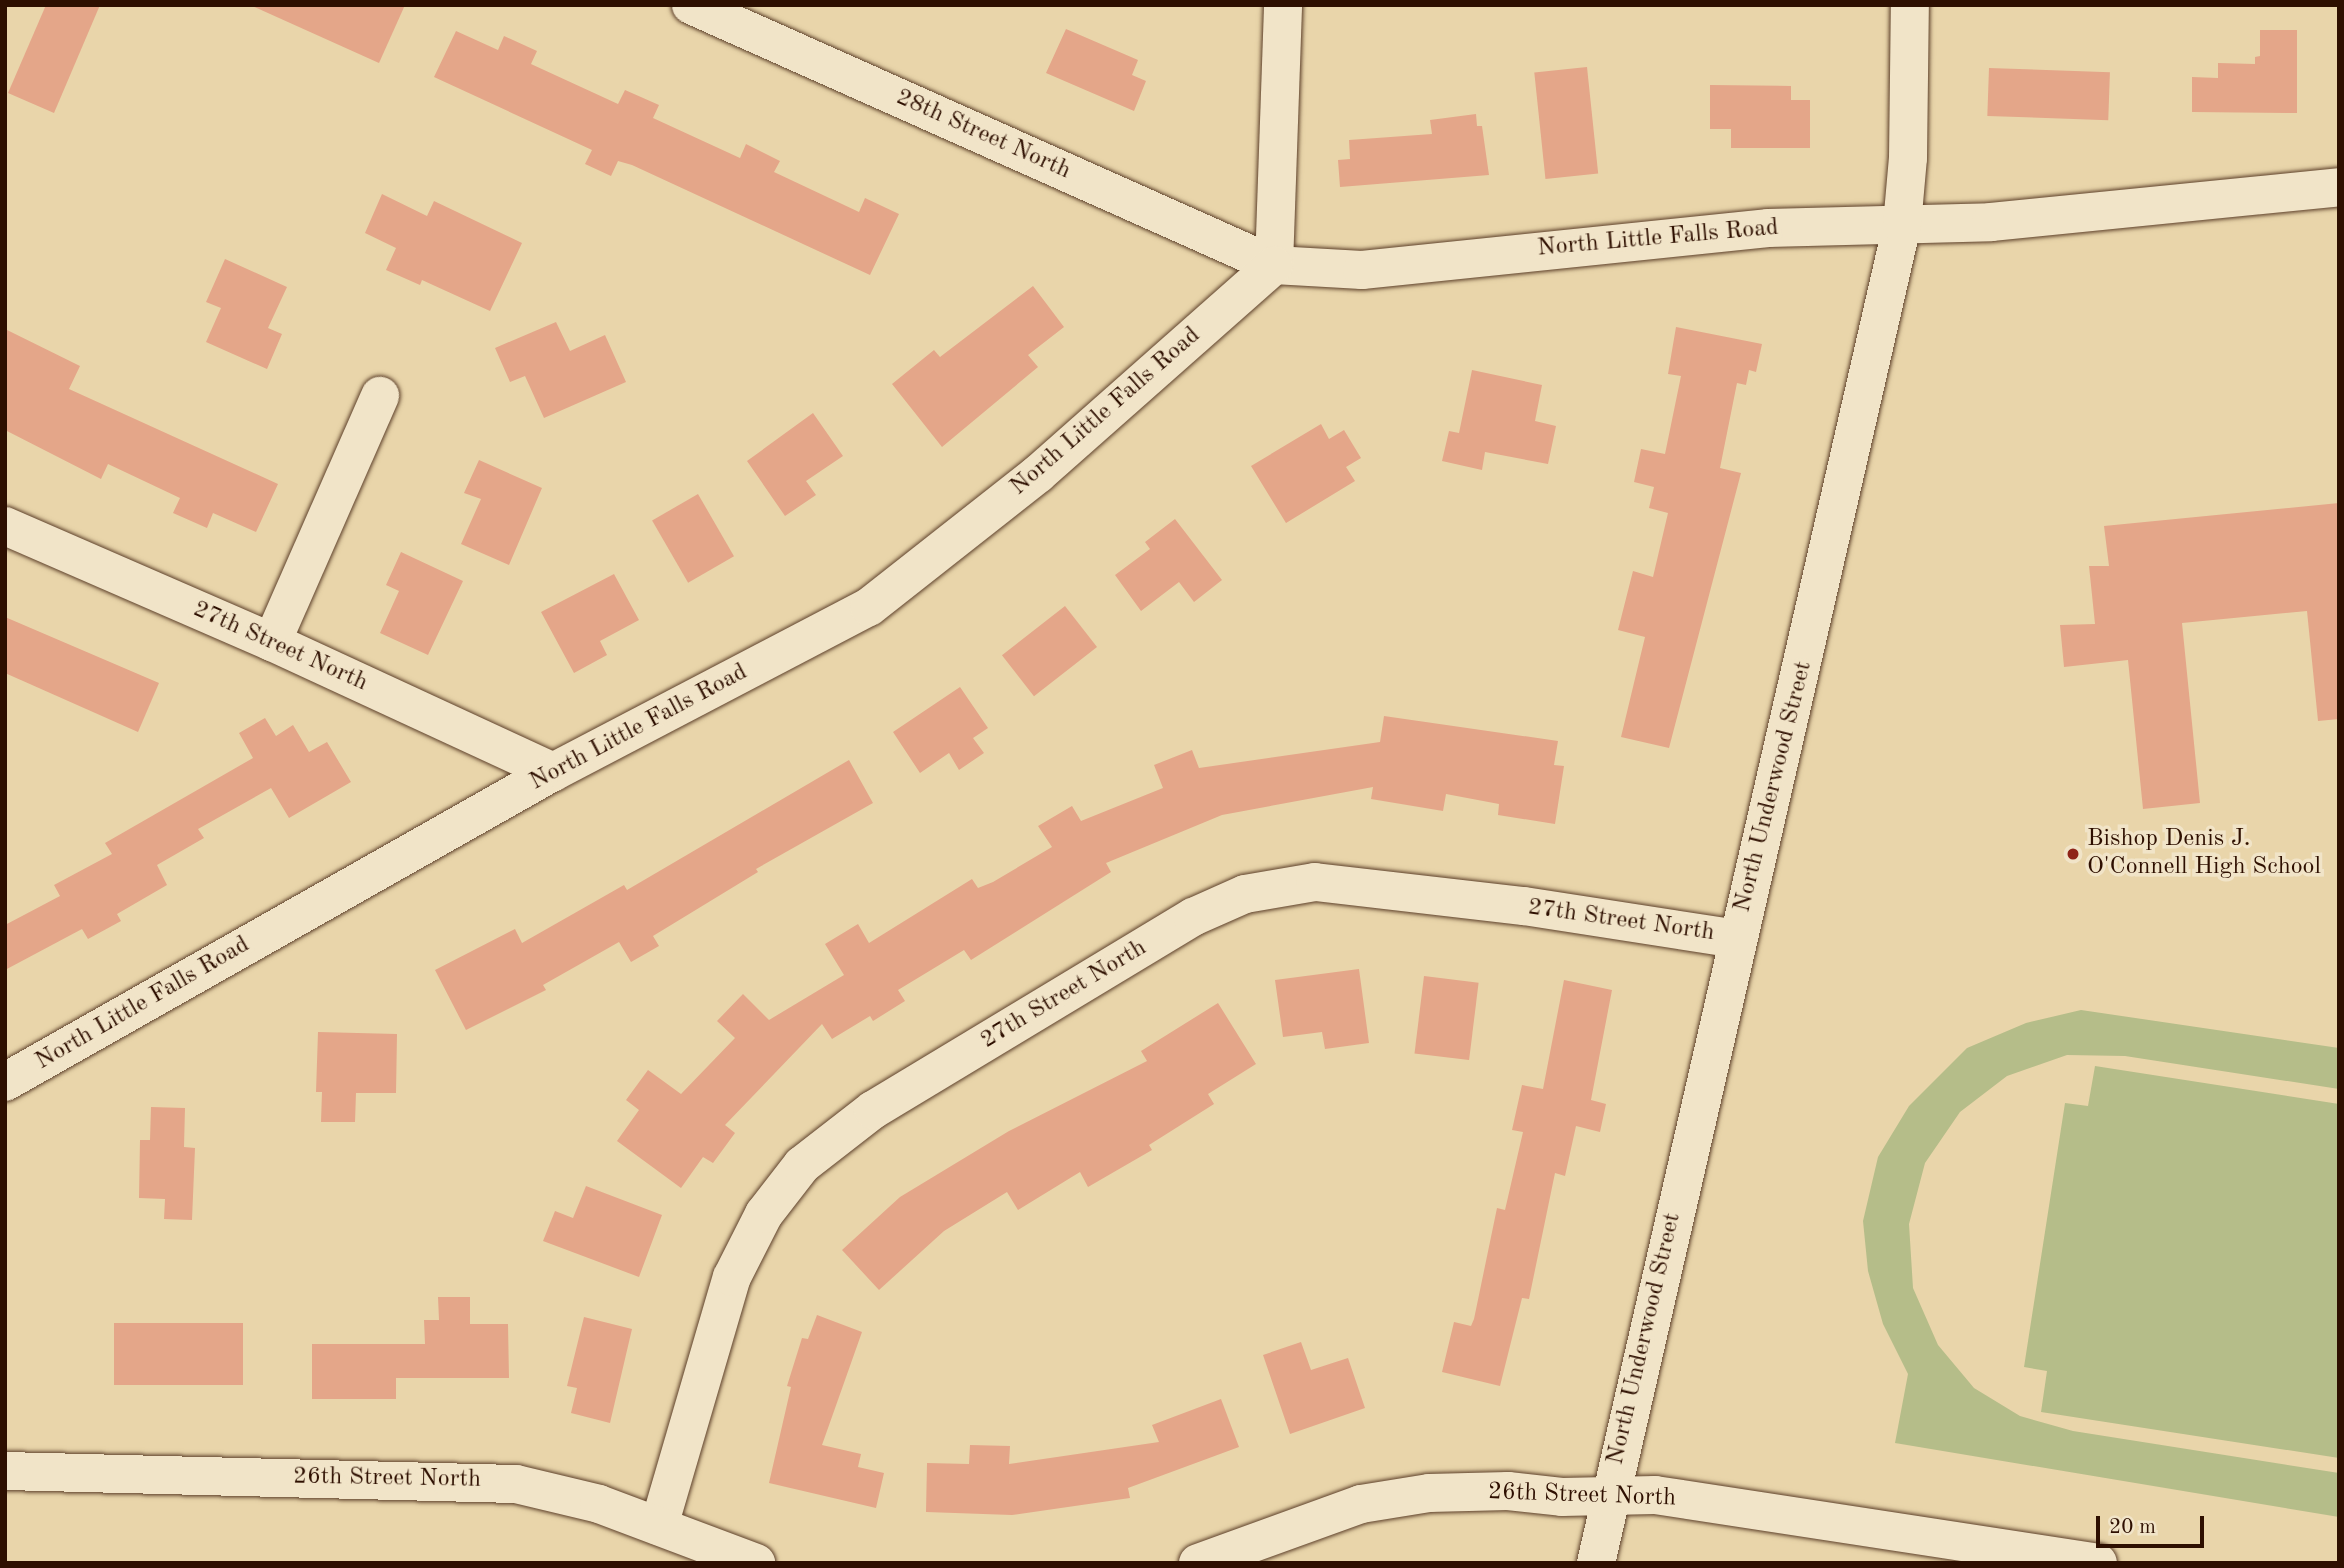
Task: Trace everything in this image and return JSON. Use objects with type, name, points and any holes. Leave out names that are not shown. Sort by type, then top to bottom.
[{"type":"street","name":"28th Street North","points":[[691,5],[1274,265]]},
{"type":"street","points":[[1274,265],[1283,5]]},
{"type":"street","name":"North Underwood Street","points":[[1596,1563],[1737,939],[1838,516],[1902,225],[1908,158],[1910,5]]},
{"type":"street","name":"North Little Falls Road","points":[[5,1082],[552,772],[869,607],[1038,474],[1274,265],[1362,271],[1768,228],[1991,222],[2339,187]]},
{"type":"street","points":[[272,642],[380,396]]},
{"type":"street","name":"27th Street North","points":[[5,526],[272,642],[552,772]]},
{"type":"street","name":"27th Street North","points":[[659,1526],[732,1277],[764,1214],[802,1165],[873,1110],[1193,917],[1245,894],[1315,882],[1575,913],[1737,939]]},
{"type":"street","name":"26th Street North","points":[[5,1471],[490,1481],[560,1492],[755,1563]]},
{"type":"street","name":"26th Street North","points":[[1198,1563],[1323,1515],[1388,1499],[1452,1492],[1655,1495],[2098,1563]]},
{"type":"green space","points":[[2081,1010],[2339,1048],[2339,1089],[2125,1056],[2067,1055],[2007,1076],[1960,1112],[1925,1163],[1909,1224],[1913,1288],[1938,1345],[1974,1388],[2020,1416],[2073,1431],[2339,1473],[2339,1517],[1895,1443],[1908,1374],[1883,1324],[1868,1271],[1863,1221],[1878,1157],[1909,1106],[1967,1048],[2026,1023]]},
{"type":"green space","points":[[2095,1066],[2339,1104],[2339,1458],[2041,1412],[2047,1371],[2024,1367],[2065,1103],[2088,1106]]},
{"type":"building","points":[[46,5],[100,5],[54,113],[8,93]]},
{"type":"building","points":[[250,5],[405,5],[379,63]]},
{"type":"building","points":[[1066,29],[1138,60],[1132,75],[1146,81],[1134,111],[1046,73]]},
{"type":"building","points":[[2260,30],[2297,30],[2297,113],[2192,112],[2192,77],[2218,78],[2218,63],[2255,64],[2255,57],[2260,56]]},
{"type":"building","points":[[456,31],[498,50],[504,36],[537,51],[531,64],[618,104],[625,90],[659,105],[653,118],[740,158],[746,144],[780,161],[774,172],[859,212],[865,198],[899,214],[870,275],[632,165],[618,161],[611,176],[585,164],[592,150],[434,77]]},
{"type":"building","points":[[1587,67],[1598,173],[1545,179],[1534,73]]},
{"type":"building","points":[[1989,68],[2110,72],[2108,120],[1987,116]]},
{"type":"building","points":[[1710,85],[1791,86],[1791,100],[1810,100],[1810,148],[1731,148],[1731,129],[1710,129]]},
{"type":"building","points":[[1476,114],[1477,126],[1482,126],[1489,175],[1340,187],[1338,160],[1350,159],[1349,140],[1432,134],[1430,120]]},
{"type":"building","points":[[382,194],[427,216],[434,201],[522,243],[490,311],[422,280],[420,285],[386,270],[396,248],[365,233]]},
{"type":"building","points":[[225,259],[287,287],[268,328],[282,334],[267,369],[206,342],[221,308],[206,302]]},
{"type":"building","points":[[1033,286],[1064,327],[1028,355],[1038,367],[942,447],[892,384],[934,350],[940,357]]},
{"type":"building","points":[[556,322],[570,351],[605,335],[626,382],[544,418],[525,376],[510,382],[495,348]]},
{"type":"building","points":[[1676,327],[1762,344],[1756,372],[1749,370],[1746,385],[1737,383],[1720,468],[1741,473],[1669,748],[1621,737],[1645,637],[1618,630],[1633,571],[1653,577],[1668,513],[1649,508],[1654,487],[1634,482],[1641,449],[1665,454],[1681,376],[1668,374]]},
{"type":"building","points":[[5,329],[80,366],[69,389],[278,484],[256,532],[213,513],[207,528],[173,513],[180,498],[108,464],[101,479],[5,430]]},
{"type":"building","points":[[1472,370],[1542,385],[1535,421],[1556,426],[1548,464],[1485,452],[1482,470],[1442,461],[1449,431],[1459,433]]},
{"type":"building","points":[[813,413],[843,456],[806,481],[816,495],[785,516],[747,461]]},
{"type":"building","points":[[1321,424],[1329,439],[1344,430],[1361,458],[1346,467],[1355,481],[1286,523],[1251,466]]},
{"type":"building","points":[[479,460],[542,488],[509,565],[461,544],[481,499],[464,493]]},
{"type":"building","points":[[698,494],[734,556],[688,583],[652,520]]},
{"type":"building","points":[[2339,503],[2339,719],[2318,721],[2307,611],[2182,623],[2200,803],[2143,809],[2128,660],[2064,667],[2060,625],[2095,624],[2089,566],[2109,566],[2104,526]]},
{"type":"building","points":[[1175,519],[1222,580],[1194,602],[1179,582],[1141,611],[1115,575],[1150,549],[1145,542]]},
{"type":"building","points":[[401,552],[463,581],[428,655],[380,633],[399,591],[386,585]]},
{"type":"building","points":[[614,574],[639,620],[600,641],[607,655],[574,673],[541,612]]},
{"type":"building","points":[[1065,606],[1097,647],[1034,696],[1002,655]]},
{"type":"building","points":[[5,617],[159,683],[138,732],[5,673]]},
{"type":"building","points":[[960,687],[988,728],[973,738],[984,753],[959,770],[949,753],[920,773],[893,732]]},
{"type":"building","points":[[1384,716],[1558,741],[1554,765],[1564,766],[1555,824],[1498,815],[1499,804],[1446,794],[1443,811],[1371,799],[1373,787],[1222,815],[1106,863],[1111,872],[971,960],[964,950],[898,990],[905,1001],[873,1021],[870,1016],[832,1039],[822,1024],[725,1125],[735,1133],[713,1163],[703,1157],[681,1188],[617,1141],[639,1110],[626,1100],[648,1070],[681,1094],[735,1038],[717,1021],[743,994],[769,1020],[844,975],[825,944],[858,924],[869,943],[972,879],[978,888],[993,882],[1052,847],[1038,826],[1072,806],[1081,821],[1163,788],[1154,765],[1192,750],[1199,768],[1380,742]]},
{"type":"building","points":[[265,718],[276,736],[293,725],[309,752],[327,742],[351,782],[289,818],[271,788],[198,829],[204,838],[157,865],[167,885],[117,914],[121,921],[88,939],[82,929],[5,970],[5,925],[60,896],[54,885],[112,854],[105,843],[253,758],[239,733]]},
{"type":"building","points":[[849,760],[873,803],[756,869],[758,872],[653,936],[659,946],[631,962],[619,942],[543,985],[546,990],[466,1030],[435,970],[515,929],[522,943],[624,885],[627,890]]},
{"type":"building","points":[[1359,969],[1369,1043],[1325,1049],[1322,1032],[1283,1037],[1275,980]]},
{"type":"building","points":[[1424,976],[1479,983],[1469,1060],[1414,1053]]},
{"type":"building","points":[[1564,980],[1612,990],[1591,1100],[1606,1104],[1600,1132],[1576,1126],[1565,1176],[1555,1173],[1529,1299],[1522,1298],[1500,1386],[1442,1372],[1454,1322],[1471,1326],[1474,1319],[1497,1208],[1505,1210],[1523,1132],[1512,1130],[1522,1085],[1543,1089]]},
{"type":"building","points":[[1218,1003],[1256,1064],[1208,1094],[1214,1104],[1149,1145],[1152,1150],[1088,1187],[1080,1172],[1018,1210],[1007,1192],[944,1231],[879,1290],[842,1250],[900,1197],[1009,1131],[1147,1061],[1141,1051]]},
{"type":"building","points":[[318,1032],[397,1034],[396,1093],[356,1093],[355,1122],[321,1122],[322,1092],[316,1092]]},
{"type":"building","points":[[151,1107],[185,1108],[184,1147],[195,1148],[192,1220],[164,1219],[165,1199],[139,1198],[140,1140],[150,1140]]},
{"type":"building","points":[[586,1186],[662,1215],[639,1277],[543,1241],[555,1211],[573,1218]]},
{"type":"building","points":[[438,1297],[470,1297],[470,1324],[508,1324],[509,1378],[396,1378],[396,1399],[312,1399],[312,1344],[425,1344],[424,1320],[439,1320]]},
{"type":"building","points":[[817,1315],[862,1332],[822,1445],[861,1454],[858,1467],[884,1473],[876,1508],[769,1483],[791,1387],[787,1386],[802,1338],[808,1339]]},
{"type":"building","points":[[584,1317],[632,1329],[610,1423],[571,1413],[577,1388],[567,1386]]},
{"type":"building","points":[[114,1323],[243,1323],[243,1385],[114,1385]]},
{"type":"building","points":[[1301,1342],[1311,1370],[1348,1358],[1365,1408],[1290,1434],[1263,1355]]},
{"type":"building","points":[[1221,1399],[1239,1447],[1128,1488],[1130,1498],[1012,1515],[926,1512],[927,1463],[969,1464],[970,1445],[1010,1446],[1009,1464],[1159,1442],[1152,1425]]},
{"type":"place","name":"Bishop Denis J. O'Connell High School","points":[[2073,854]]}]
